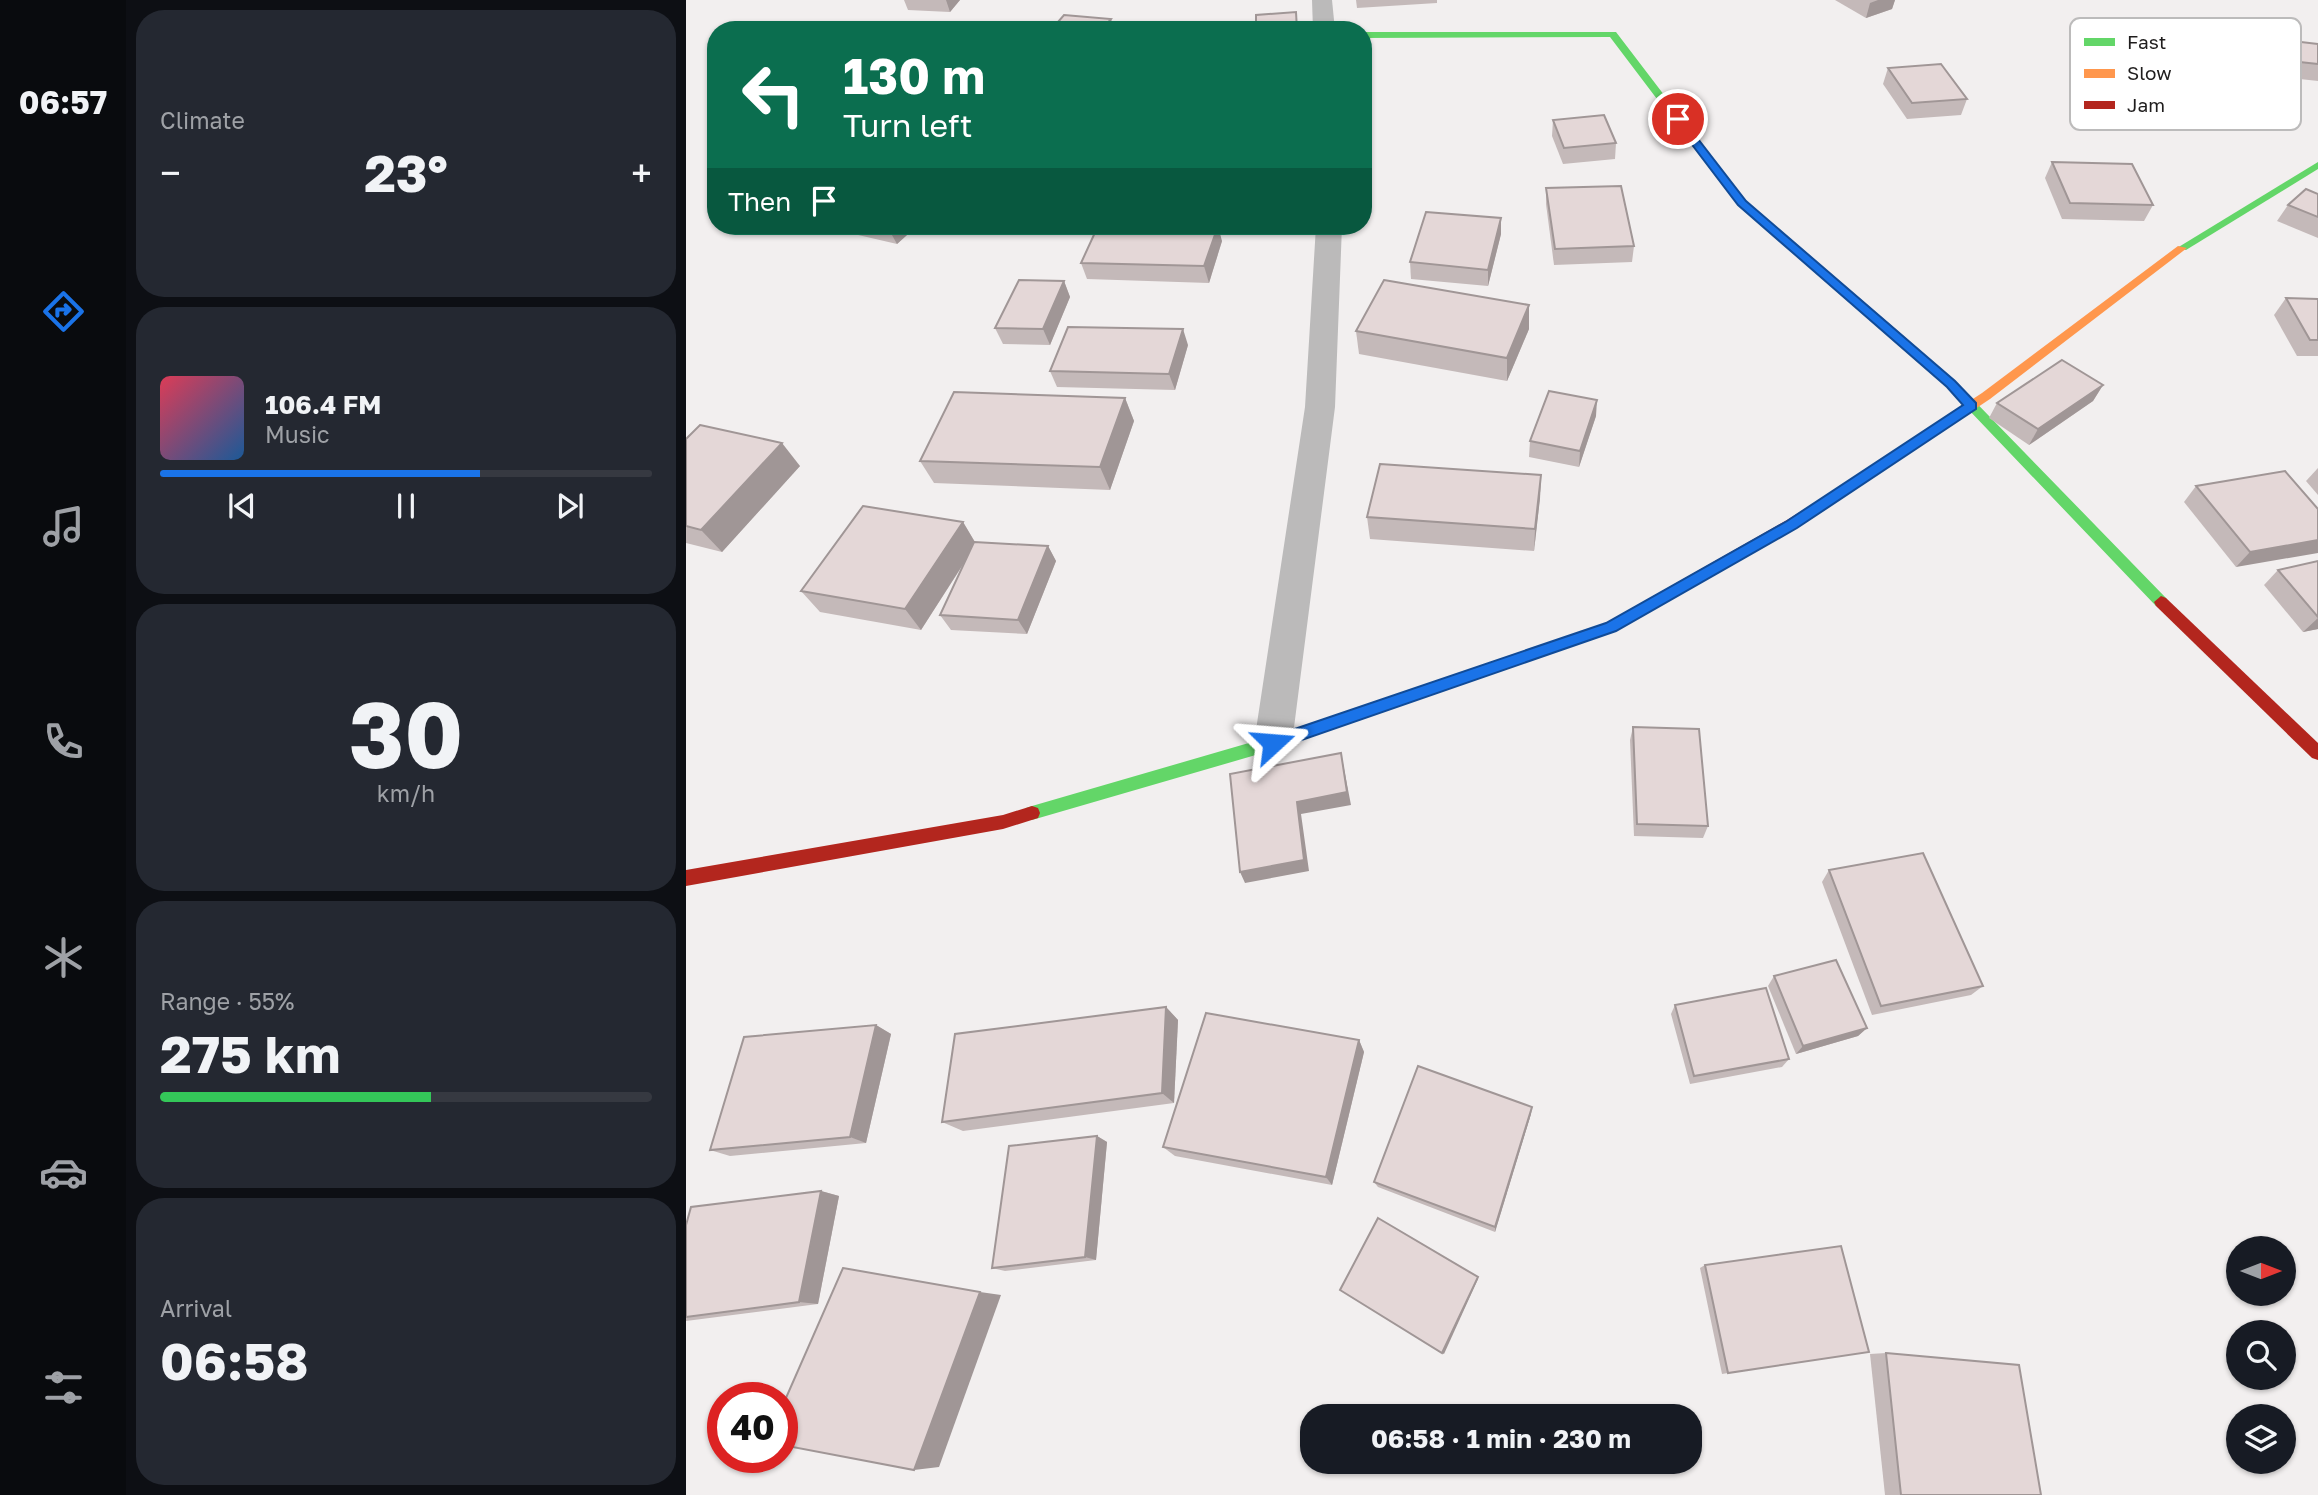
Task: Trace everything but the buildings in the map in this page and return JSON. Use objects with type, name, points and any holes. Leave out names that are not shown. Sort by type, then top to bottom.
[{"type":"street","points":[[1322,0],[1323,21]]},
{"type":"street","points":[[1372,35],[1613,34],[1742,203],[1951,384],[2131,573],[2318,753]]},
{"type":"street","points":[[686,878],[1003,822],[1273,743],[1611,627],[1792,524],[1971,406],[2173,254],[2318,165]]},
{"type":"street","points":[[1273,743],[1320,407],[1329,235]]},
{"type":"traffic: fast","points":[[1372,35],[1613,34],[1714,167]]},
{"type":"traffic: fast","points":[[2182,248],[2318,165]]},
{"type":"traffic: fast","points":[[1903,342],[1951,384],[2161,602]]},
{"type":"traffic: fast","points":[[1032,813],[1273,743],[1524,657]]},
{"type":"traffic: slow","points":[[1865,476],[1986,396],[2182,248]]},
{"type":"traffic: jam","points":[[1714,167],[1742,203],[1903,342]]},
{"type":"traffic: jam","points":[[1524,657],[1611,627],[1792,524],[1865,476]]},
{"type":"traffic: jam","points":[[2161,602],[2318,753]]},
{"type":"traffic: jam","points":[[686,878],[1003,822],[1032,813]]},
{"type":"route","points":[[1273,743],[1611,627],[1792,524],[1971,406],[1951,384],[1742,203],[1678,119]]}]
